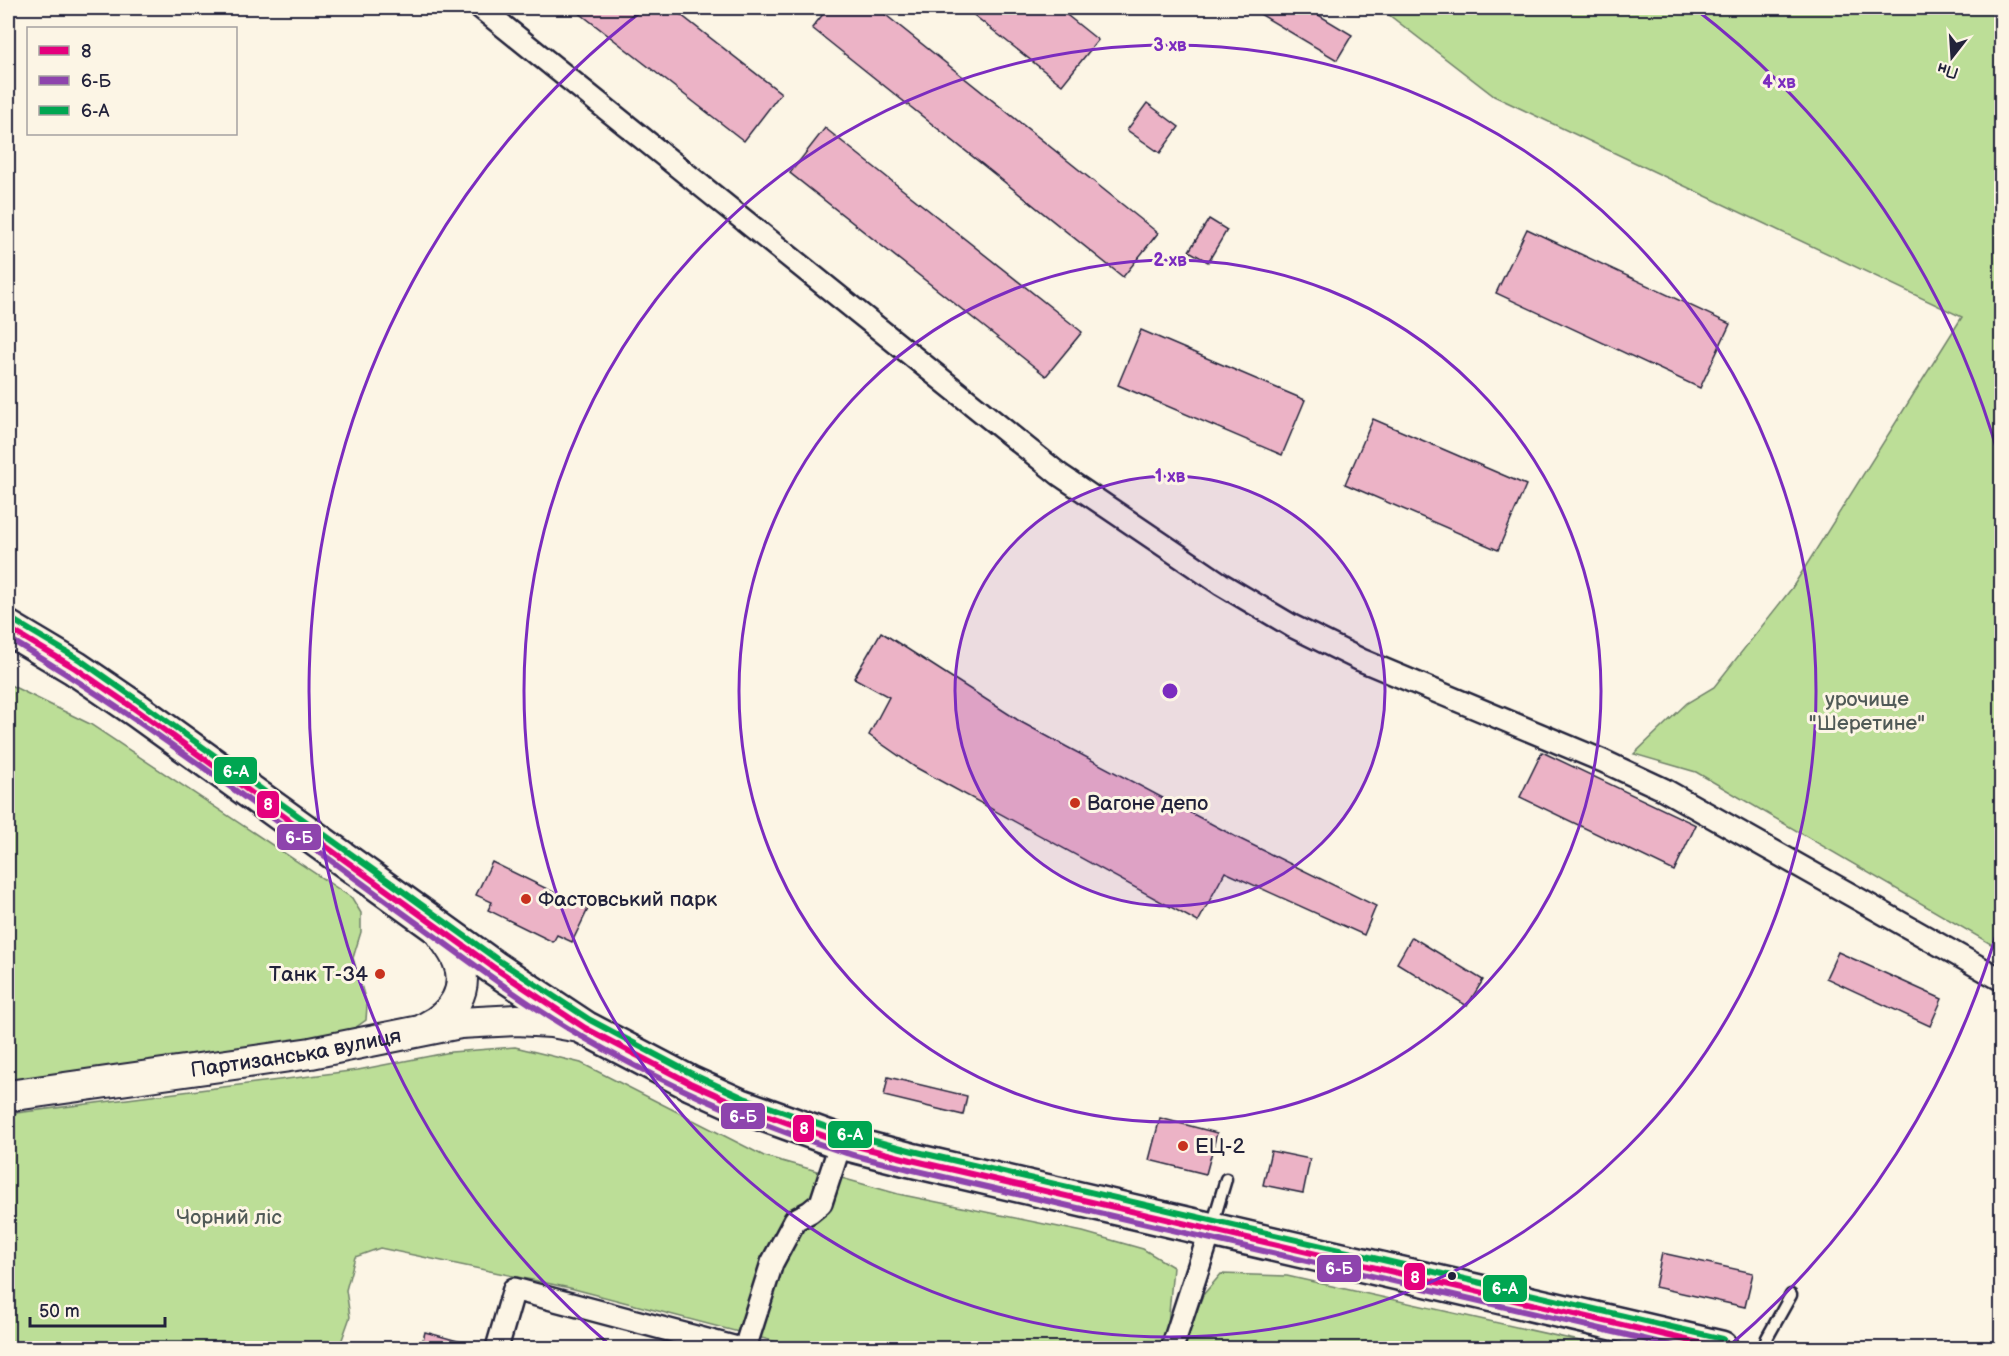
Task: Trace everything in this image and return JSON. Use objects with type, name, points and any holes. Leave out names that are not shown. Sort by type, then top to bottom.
[{"type":"main road","points":[[8,628],[75,668],[138,711],[522,987],[585,1028],[690,1083],[741,1106],[841,1142],[941,1167],[1721,1348]]},
{"type":"street","points":[[481,8],[1060,475],[1221,584],[1292,626],[1360,660],[1603,761],[1663,789],[2001,980]]},
{"type":"street","points":[[419,1031],[440,1021],[460,996],[462,977],[458,961],[436,926]]},
{"type":"street","name":"Партизанська вулиця","points":[[8,1096],[311,1053],[483,1020],[551,1022],[585,1028]]},
{"type":"street","points":[[745,1348],[772,1263],[795,1220],[821,1203],[841,1142]]},
{"type":"street","points":[[1172,1348],[1210,1229]]},
{"type":"street","points":[[496,1348],[514,1289],[737,1348]]},
{"type":"lane","points":[[1210,1229],[1226,1179]]},
{"type":"lane","points":[[1764,1348],[1791,1294]]},
{"type":"green space","name":"урочище \"Шеретине\"","points":[[1380,8],[2001,8],[2001,950],[1696,772],[1634,754],[1687,703],[1714,687],[1792,588],[1962,317],[1494,96]]},
{"type":"green space","points":[[8,684],[90,724],[352,898],[361,913],[361,932],[353,958],[367,1005],[366,1020],[352,1030],[335,1035],[8,1082]]},
{"type":"green space","name":"Чорний ліс","points":[[515,1047],[581,1063],[764,1156],[898,1194],[1083,1232],[1143,1249],[1173,1267],[1167,1337],[1184,1343],[1203,1295],[1221,1274],[1287,1276],[1611,1348],[800,1348],[570,1288],[380,1248],[355,1257],[346,1290],[350,1317],[339,1348],[8,1348],[8,1114],[358,1070],[451,1052]]},
{"type":"building","points":[[573,8],[672,8],[781,93],[744,141]]},
{"type":"building","points":[[828,8],[877,8],[1158,233],[1123,277],[812,28]]},
{"type":"building","points":[[965,8],[1058,8],[1098,40],[1062,85]]},
{"type":"building","points":[[1250,8],[1307,8],[1352,35],[1337,60]]},
{"type":"building","points":[[1147,103],[1179,127],[1160,153],[1127,130]]},
{"type":"building","points":[[825,128],[1082,332],[1046,376],[790,173]]},
{"type":"building","points":[[1209,219],[1227,230],[1208,262],[1189,251]]},
{"type":"building","points":[[1527,229],[1730,324],[1700,388],[1496,293]]},
{"type":"building","points":[[1141,330],[1305,400],[1282,455],[1118,385]]},
{"type":"building","points":[[1373,419],[1526,485],[1498,550],[1345,484]]},
{"type":"building","name":"Вагоне депо","points":[[881,632],[1021,722],[1238,838],[1376,906],[1364,935],[1225,872],[1198,922],[915,767],[869,735],[889,697],[854,678]]},
{"type":"building","points":[[1542,752],[1696,825],[1674,871],[1520,797]]},
{"type":"building","name":"Фастовський парк","points":[[492,862],[588,909],[572,942],[557,935],[553,942],[488,910],[492,902],[476,895]]},
{"type":"building","points":[[1412,937],[1483,980],[1467,1006],[1397,963]]},
{"type":"building","points":[[1838,952],[1942,999],[1930,1026],[1826,978]]},
{"type":"building","points":[[888,1077],[967,1096],[963,1115],[884,1096]]},
{"type":"building","name":"ЕЦ-2","points":[[1160,1118],[1217,1133],[1206,1174],[1149,1160]]},
{"type":"building","points":[[1271,1151],[1310,1159],[1303,1193],[1263,1185]]},
{"type":"building","points":[[1662,1253],[1753,1273],[1745,1307],[1655,1287]]},
{"type":"building","points":[[425,1332],[469,1344],[469,1348],[421,1348]]},
{"type":"transit line","name":"6-А","points":[[13,620],[80,660],[143,704],[498,960],[590,1020],[694,1075],[744,1098],[844,1133],[913,1151],[1723,1339]]},
{"type":"transit line","name":"8","points":[[8,628],[75,668],[138,711],[493,967],[585,1028],[690,1083],[741,1106],[841,1142],[911,1160],[1721,1348]]},
{"type":"transit line","name":"6-Б","points":[[8,638],[161,737],[471,963],[537,1008],[581,1036],[643,1070],[738,1114],[804,1139],[873,1160],[1683,1348]]},
{"type":"place","name":"Вагоне депо","points":[[1075,803]]},
{"type":"place","name":"Фастовський парк","points":[[526,899]]},
{"type":"place","name":"Танк Т-34","points":[[380,974]]},
{"type":"place","name":"ЕЦ-2","points":[[1183,1146]]}]
